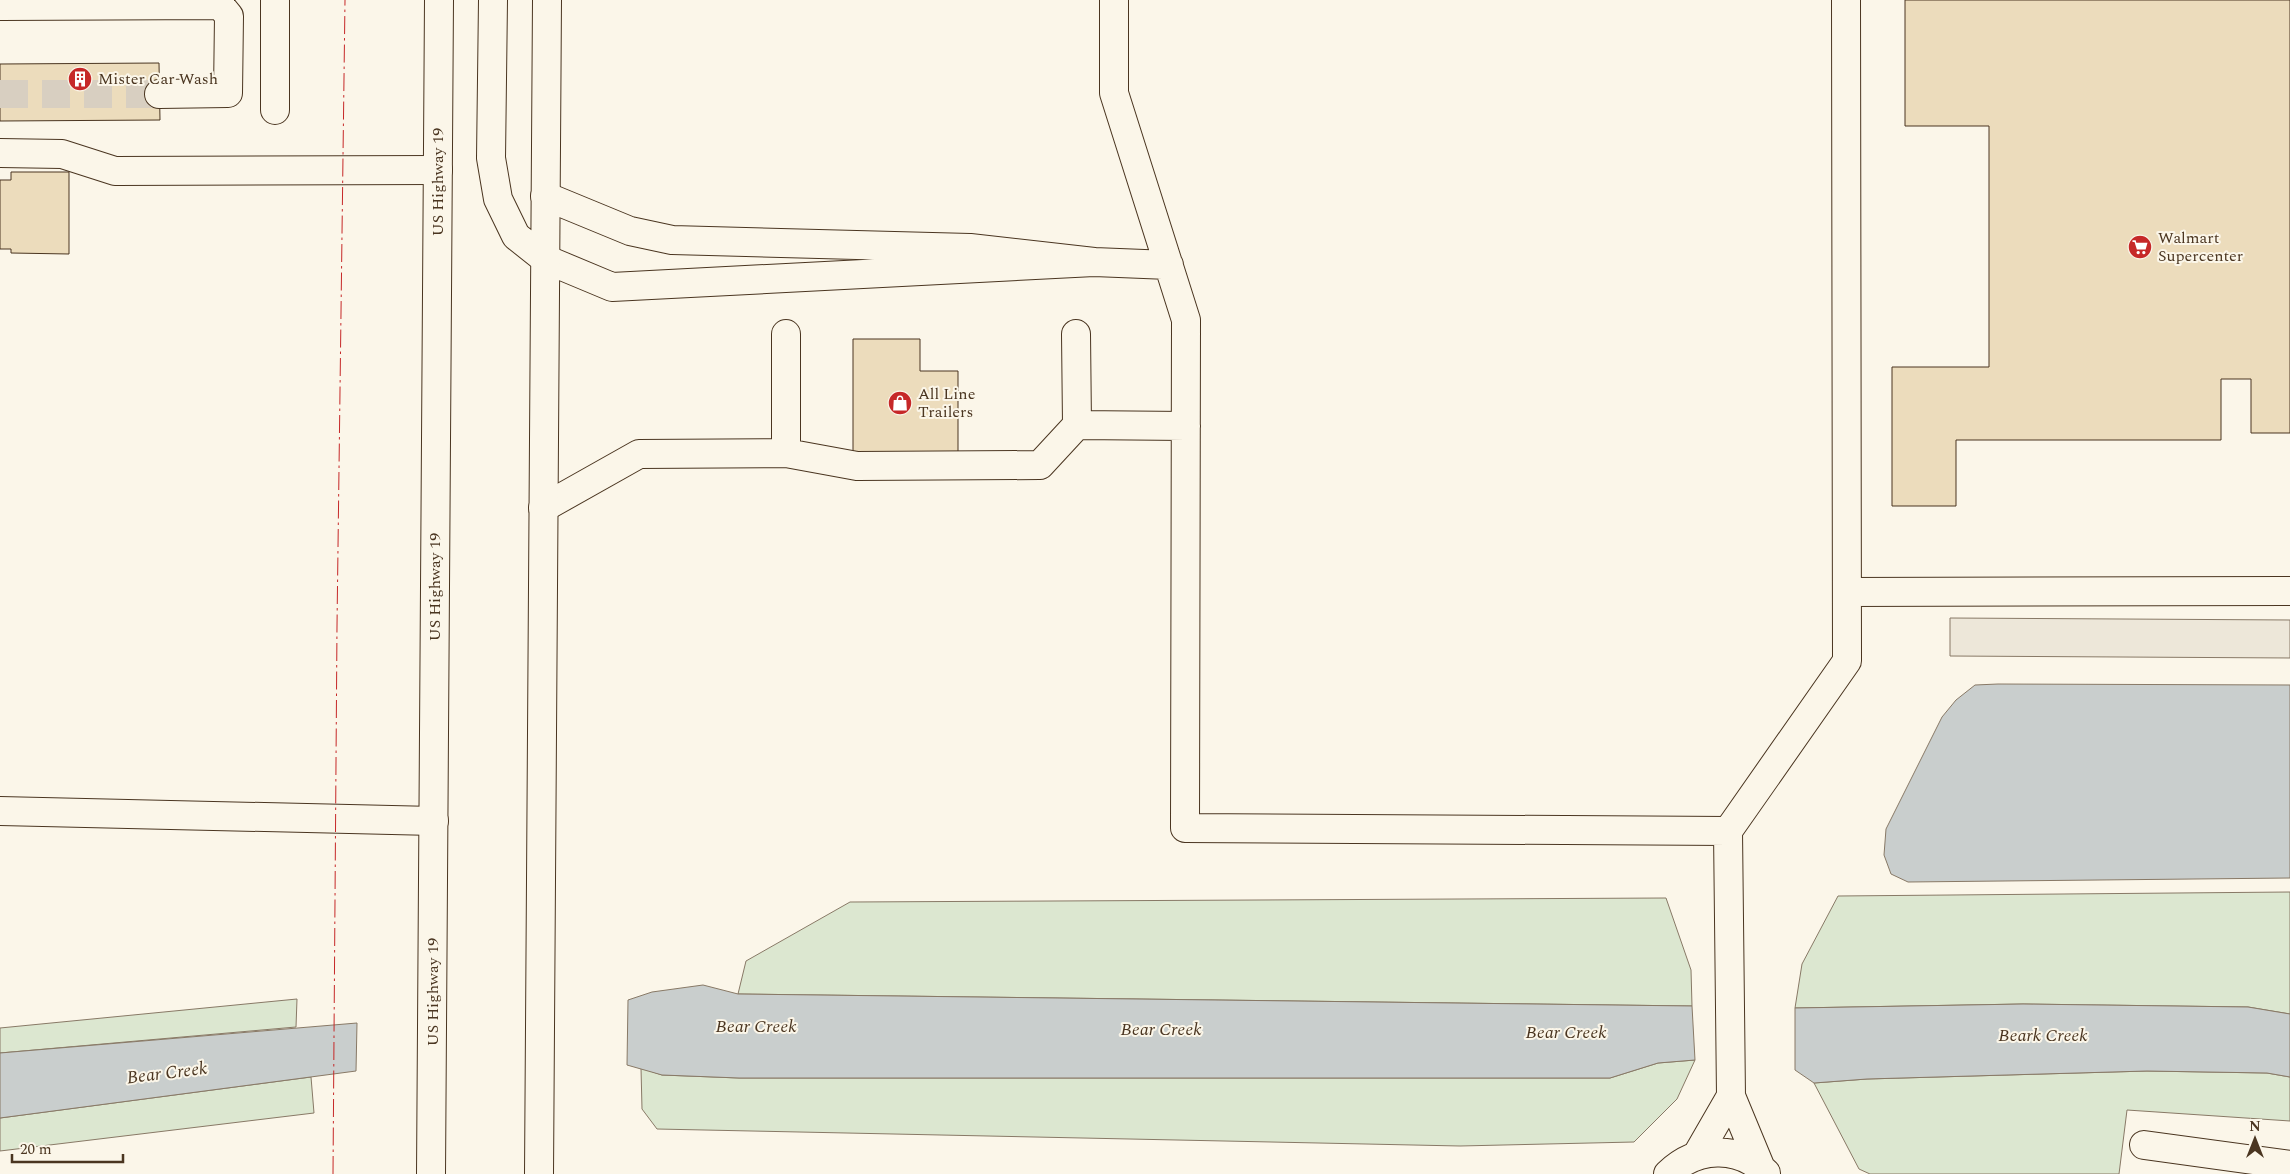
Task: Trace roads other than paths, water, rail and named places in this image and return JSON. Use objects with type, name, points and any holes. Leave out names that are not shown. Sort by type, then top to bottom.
[{"type":"main road","points":[[275,0],[275,110]]},
{"type":"main road","name":"US Highway 19","points":[[431,1174],[439,0]]},
{"type":"main road","points":[[492,0],[492,158],[498,199],[516,236],[545,258],[612,287],[1094,262]]},
{"type":"main road","points":[[539,1174],[547,0]]},
{"type":"main road","points":[[1114,0],[1114,94],[1186,320],[1185,828],[1728,831]]},
{"type":"main road","points":[[1764,1170],[1731,1096],[1728,831],[1847,661],[1846,0]]},
{"type":"main road","points":[[0,6],[220,3],[229,16],[228,94],[159,94]]},
{"type":"main road","points":[[0,153],[62,154],[116,171],[438,170]]},
{"type":"main road","points":[[545,196],[630,232],[672,240],[970,248],[1094,262],[1169,265]]},
{"type":"main road","points":[[786,334],[786,453]]},
{"type":"main road","points":[[543,508],[639,454],[786,453],[856,466],[1040,466],[1077,426],[1076,334]]},
{"type":"main road","points":[[1077,426],[1186,426]]},
{"type":"main road","points":[[1847,592],[2290,592]]},
{"type":"main road","points":[[0,810],[434,821]]},
{"type":"main road","points":[[1697,1155],[1731,1096]]},
{"type":"main road","points":[[2144,1146],[2212,1165],[2290,1165]]},
{"type":"main road","points":[[1668,1174],[1678,1164],[1697,1155],[1713,1152],[1730,1153],[1746,1158],[1764,1170]]},
{"type":"water","points":[[1975,685],[2290,685],[2290,878],[1908,882],[1891,874],[1884,855],[1886,829],[1942,717],[1956,700]]},
{"type":"water","name":"Bear Creek","points":[[703,985],[738,994],[1692,1006],[1695,1060],[1658,1063],[1610,1078],[739,1078],[662,1075],[627,1065],[628,1000],[652,992]]},
{"type":"water","name":"Beark Creek","points":[[2023,1004],[2248,1007],[2290,1014],[2290,1077],[2267,1073],[2147,1071],[1867,1079],[1814,1083],[1795,1070],[1795,1008]]},
{"type":"water","name":"Bear Creek","points":[[357,1023],[356,1071],[0,1118],[0,1053]]},
{"type":"tunnel","points":[[0,94],[159,94]]},
{"type":"place","name":"Mister Car Wash","points":[[80,79]]},
{"type":"place","name":"Walmart Supercenter","points":[[2140,247]]},
{"type":"place","name":"All Line Trailers","points":[[900,403]]}]
